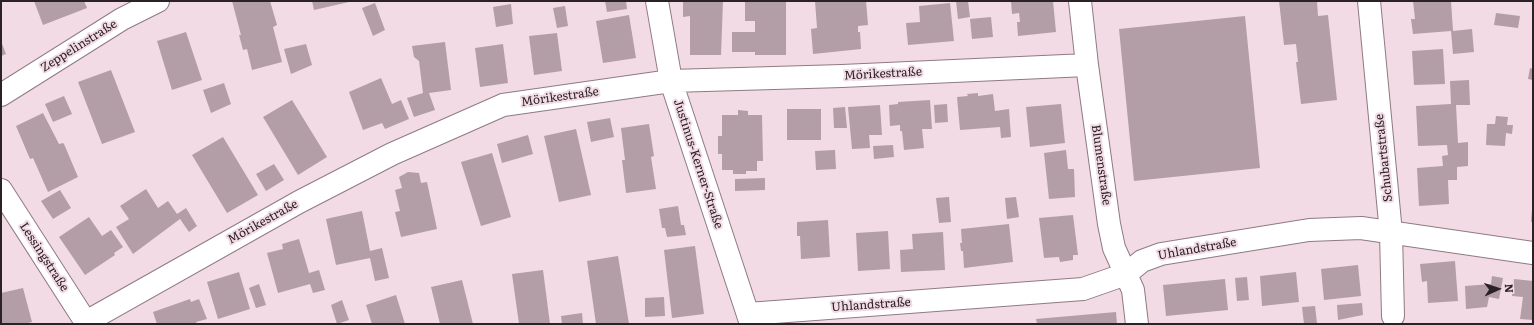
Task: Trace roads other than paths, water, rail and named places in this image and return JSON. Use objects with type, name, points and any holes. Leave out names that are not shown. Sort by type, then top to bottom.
[{"type":"street","name":"Zeppelinstraße","points":[[1,95],[119,10],[158,1]]},
{"type":"street","name":"Justinus-Kerner-Straße","points":[[657,1],[670,81],[749,319]]},
{"type":"street","name":"Blumenstraße","points":[[1080,1],[1087,64],[1114,248],[1133,290],[1137,324]]},
{"type":"street","name":"Schubartstraße","points":[[1369,1],[1391,233],[1393,316]]},
{"type":"street","name":"Mörikestraße","points":[[86,323],[298,202],[392,154],[503,105],[670,81],[850,75],[1087,64]]},
{"type":"street","name":"Lessingstraße","points":[[1,190],[86,323]]},
{"type":"street","name":"Uhlandstraße","points":[[749,319],[1083,290],[1126,274],[1142,261],[1161,254],[1302,232],[1361,228],[1533,253]]}]
